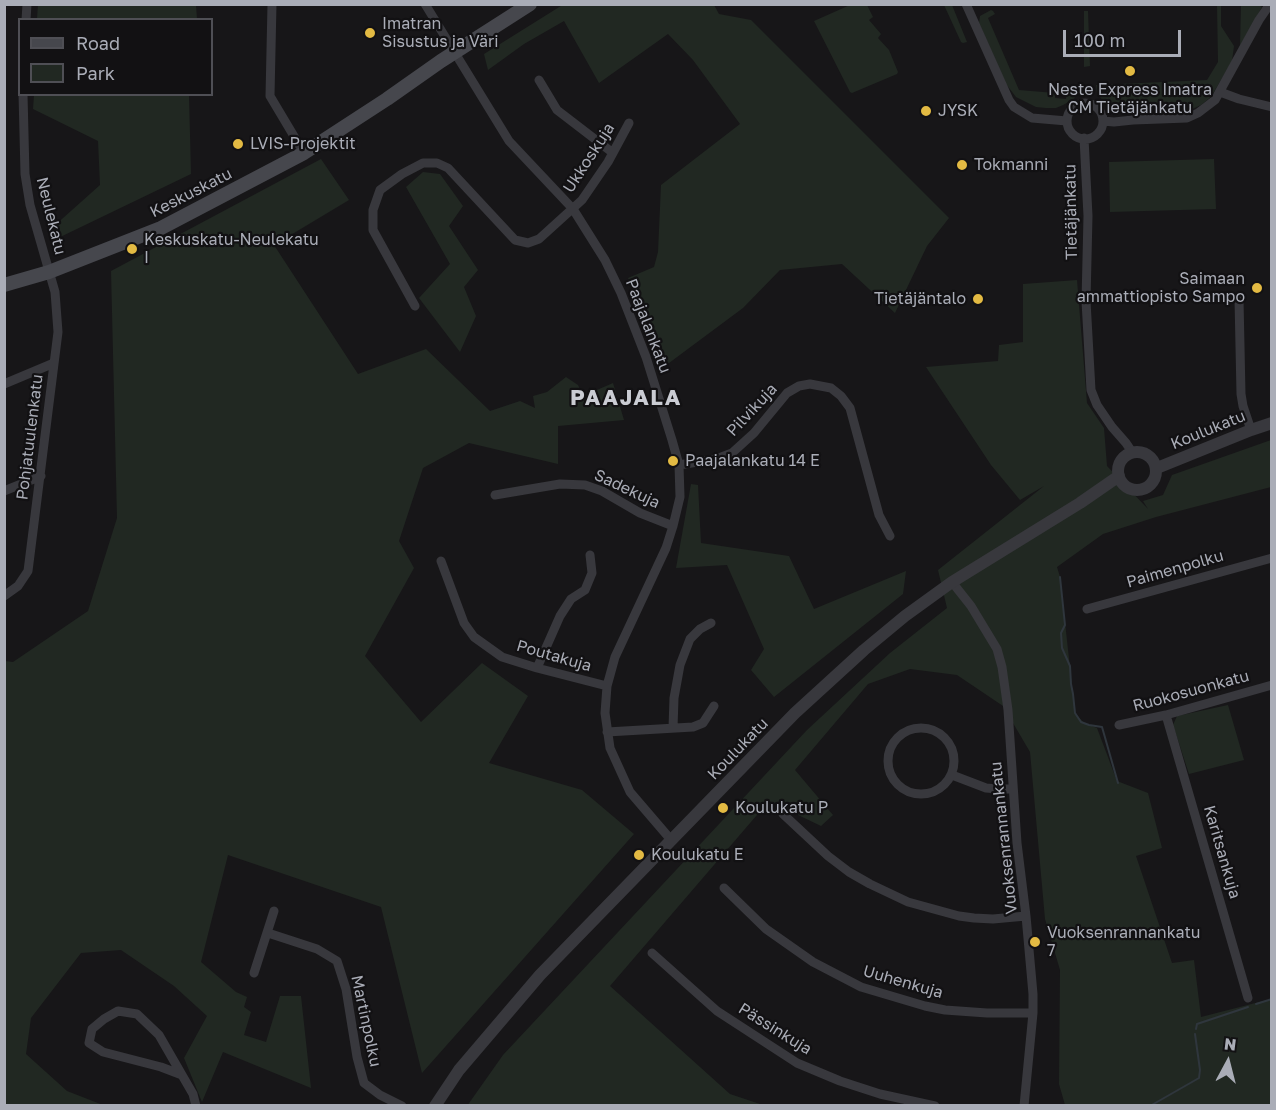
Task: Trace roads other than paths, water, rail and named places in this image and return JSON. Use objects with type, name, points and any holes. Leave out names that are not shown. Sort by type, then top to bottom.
[{"type":"main road","name":"Keskuskatu","points":[[4,285],[49,272],[161,228],[304,153],[530,4]]},
{"type":"street","points":[[272,4],[270,96],[304,153]]},
{"type":"street","name":"Paajalankatu","points":[[425,4],[509,141],[573,209],[605,260],[621,293],[646,357],[672,440],[679,465],[680,497],[674,526],[615,657],[607,686],[604,713],[610,748],[630,792],[672,841]]},
{"type":"street","points":[[966,4],[1014,107],[1032,118],[1067,121]]},
{"type":"street","points":[[1103,121],[1187,118],[1208,106],[1220,92],[1270,4]]},
{"type":"street","points":[[539,80],[557,110],[613,153]]},
{"type":"street","points":[[1220,92],[1272,107]]},
{"type":"street","name":"Neulekatu","points":[[23,96],[25,174],[30,205],[49,272]]},
{"type":"street","points":[[1084,102],[1098,108],[1102,113],[1103,121],[1098,133],[1084,138],[1072,134],[1067,121],[1072,108],[1084,102]]},
{"type":"street","name":"Ukkoskuja","points":[[415,306],[373,230],[373,210],[380,190],[423,162],[437,163],[448,168],[515,240],[528,243],[539,238],[582,200],[630,123]]},
{"type":"street","name":"Tietäjänkatu","points":[[1084,138],[1088,216],[1086,301],[1090,390],[1097,405],[1132,452]]},
{"type":"street","name":"Pohjatuulenkatu","points":[[4,596],[18,586],[28,571],[58,332],[55,292],[49,272]]},
{"type":"street","points":[[1239,298],[1241,394],[1251,430]]},
{"type":"street","points":[[4,384],[54,363]]},
{"type":"street","name":"Pilvikuja","points":[[679,465],[717,459],[732,453],[754,433],[787,393],[799,386],[810,384],[831,388],[850,408],[879,515],[890,536]]},
{"type":"street","name":"Koulukatu","points":[[1156,468],[1272,423]]},
{"type":"street","points":[[1132,452],[1148,454],[1156,468],[1154,480],[1144,489],[1132,489],[1126,486],[1119,476],[1119,464],[1126,455],[1132,452]]},
{"type":"street","points":[[4,491],[41,476]]},
{"type":"street","name":"Koulukatu","points":[[435,1106],[459,1071],[540,975],[795,713],[905,616],[952,582],[1080,503],[1119,476]]},
{"type":"street","name":"Sadekuja","points":[[495,495],[560,484],[585,485],[602,491],[640,513],[674,526]]},
{"type":"street","points":[[537,668],[560,616],[571,599],[585,590],[592,573],[590,555]]},
{"type":"street","name":"Paimenpolku","points":[[1087,609],[1272,558]]},
{"type":"street","name":"Poutakuja","points":[[441,561],[464,623],[474,637],[502,657],[607,686]]},
{"type":"street","name":"Vuoksenrannankatu","points":[[952,582],[971,606],[997,649],[1002,667],[1008,711],[1017,843],[1026,916],[1033,1013],[1024,1106]]},
{"type":"street","points":[[673,728],[674,698],[680,664],[690,639],[700,629],[711,623]]},
{"type":"street","name":"Ruokosuonkatu","points":[[1119,725],[1166,715],[1272,685]]},
{"type":"street","points":[[607,732],[693,727],[703,723],[714,706]]},
{"type":"street","name":"Karitsankuja","points":[[1166,715],[1248,998]]},
{"type":"street","points":[[918,727],[930,728],[940,733],[948,741],[953,751],[955,762],[952,775],[935,791],[922,794],[909,792],[892,778],[888,767],[891,745],[907,730],[918,727]]},
{"type":"street","points":[[952,775],[986,788],[1013,789]]},
{"type":"street","points":[[783,814],[828,856],[849,872],[908,902],[974,918],[1026,916]]},
{"type":"street","name":"Uuhenkuja","points":[[724,888],[766,928],[813,962],[861,987],[945,1010],[1033,1013]]},
{"type":"street","points":[[254,973],[274,911]]},
{"type":"street","name":"Martinpolku","points":[[267,933],[317,949],[337,961],[346,989],[357,1057],[364,1083],[380,1095],[402,1106]]},
{"type":"street","name":"Pässinkuja","points":[[652,953],[717,1011],[796,1063],[880,1094],[935,1106]]},
{"type":"street","points":[[182,1075],[161,1067],[103,1052],[89,1043],[92,1029],[118,1011],[137,1014],[159,1035],[193,1094],[196,1106]]},
{"type":"waterway","points":[[1060,577],[1065,625],[1061,633],[1062,648],[1070,666],[1075,713],[1081,722],[1102,727],[1118,783]]},
{"type":"waterway","points":[[1256,1004],[1272,999]]},
{"type":"waterway","points":[[1196,1029],[1197,1024],[1248,1007]]},
{"type":"waterway","points":[[1150,1106],[1199,1078],[1195,1034]]},
{"type":"place","name":"Imatran Sisustus ja Väri","points":[[370,33]]},
{"type":"place","name":"Neste Express Imatra CM Tietäjänkatu","points":[[1130,71]]},
{"type":"place","name":"JYSK","points":[[926,111]]},
{"type":"place","name":"LVIS-Projektit","points":[[238,144]]},
{"type":"place","name":"Tokmanni","points":[[962,165]]},
{"type":"place","name":"Keskuskatu-Neulekatu I","points":[[132,249]]},
{"type":"place","name":"Saimaan ammattiopisto Sampo","points":[[1257,288]]},
{"type":"place","name":"Tietäjäntalo","points":[[978,299]]},
{"type":"place","name":"Paajalankatu 14 E","points":[[673,461]]},
{"type":"place","name":"Koulukatu P","points":[[723,808]]},
{"type":"place","name":"Koulukatu E","points":[[639,855]]},
{"type":"place","name":"Vuoksenrannankatu 7","points":[[1035,942]]},
{"type":"district","name":"PAAJALA","points":[[626,398]]}]
